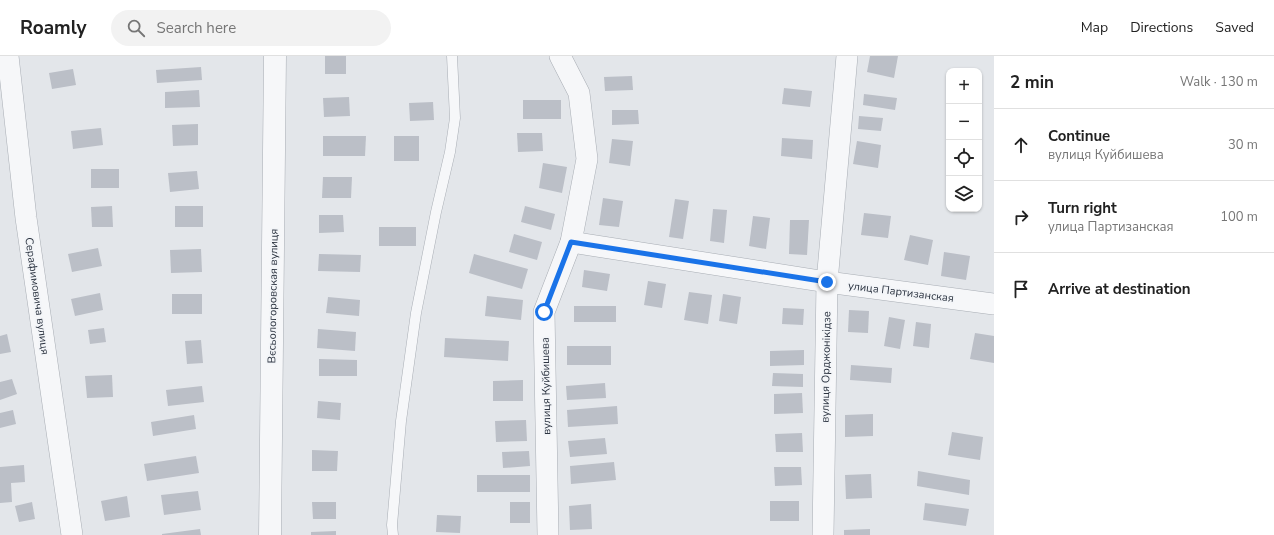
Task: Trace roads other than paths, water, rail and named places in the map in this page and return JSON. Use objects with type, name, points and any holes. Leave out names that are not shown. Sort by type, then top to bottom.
[{"type":"street","name":"Серафимовича вулиця","points":[[8,56],[26,218],[72,535]]},
{"type":"street","name":"Вєсьологоровская вулиця","points":[[270,535],[275,56]]},
{"type":"street","name":"вулиця Куйбишева","points":[[548,535],[544,312],[571,242],[586,159],[579,93],[560,56]]},
{"type":"street","name":"вулиця Орджонікідзе","points":[[823,535],[827,282],[847,56]]},
{"type":"street","name":"улица Партизанская","points":[[571,242],[827,282],[994,304]]},
{"type":"lane","points":[[393,535],[392,525],[401,421],[416,313],[436,212],[450,152],[455,118],[452,56]]}]
